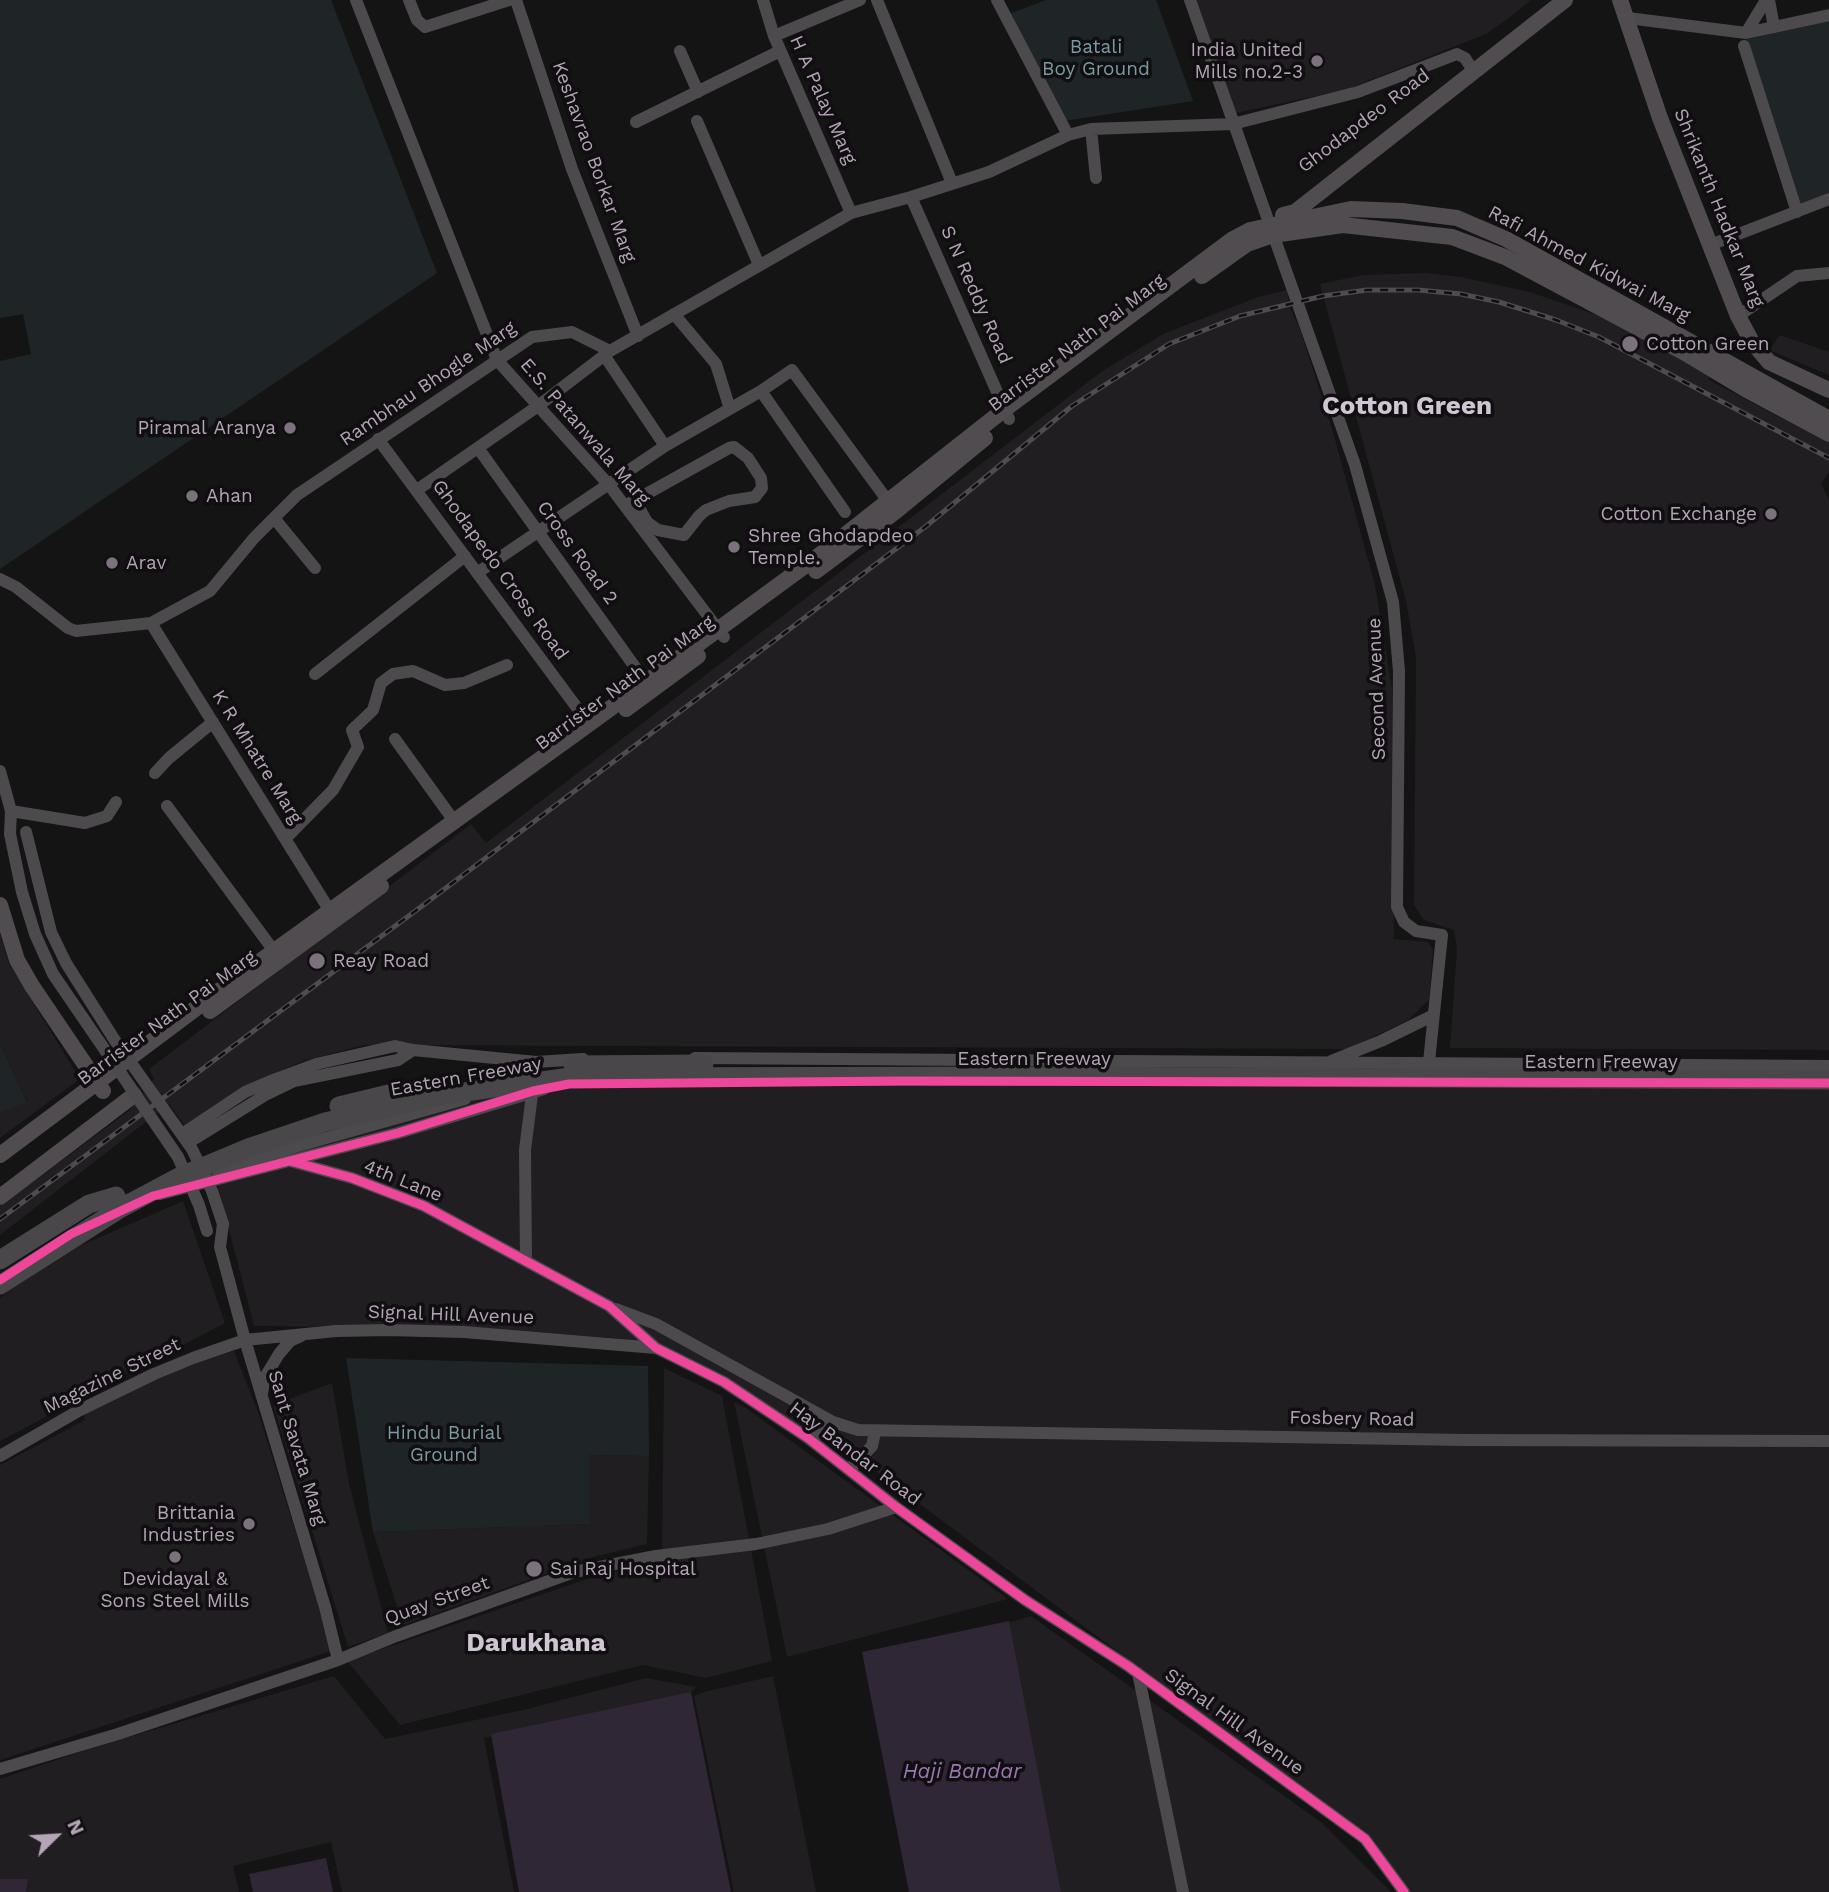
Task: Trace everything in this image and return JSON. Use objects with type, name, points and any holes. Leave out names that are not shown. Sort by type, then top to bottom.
[{"type":"highway","name":"Eastern Freeway","points":[[0,1269],[116,1196],[239,1137],[367,1098],[442,1083],[568,1065],[650,1063],[1829,1068]]},
{"type":"highway","name":"Eastern Freeway","points":[[0,1283],[121,1208],[181,1176],[248,1148],[325,1122],[444,1095],[570,1077],[998,1076],[1829,1082]]},
{"type":"highway","points":[[0,1260],[89,1204],[116,1196]]},
{"type":"main road","name":"Ghodapdeo Road","points":[[1271,230],[1287,212],[1295,212],[1553,0]]},
{"type":"main road","name":"Ghodapdeo Road","points":[[1472,69],[1565,0]]},
{"type":"main road","name":"Shrikanth Hadkar Marg","points":[[1620,0],[1660,118],[1738,316],[1752,342],[1769,362],[1829,390]]},
{"type":"main road","name":"Rafi Ahmed Kidwai Marg","points":[[1271,230],[1351,209],[1402,211],[1457,218],[1506,239],[1829,419]]},
{"type":"main road","name":"Rafi Ahmed Kidwai Marg","points":[[1271,230],[1343,225],[1452,237],[1505,257],[1829,434]]},
{"type":"main road","name":"Barrister Nath Pai Marg","points":[[0,1156],[343,916],[721,633],[817,557],[892,506],[1233,239],[1250,230],[1271,230]]},
{"type":"main road","name":"Barrister Nath Pai Marg","points":[[0,1168],[274,951],[589,724],[612,713],[645,681],[721,633]]},
{"type":"main road","points":[[0,905],[17,960],[100,1088]]},
{"type":"main road","points":[[0,1197],[134,1095]]},
{"type":"street","name":"E.S. Patanwala Marg","points":[[356,0],[497,360],[609,485],[630,503],[721,633]]},
{"type":"street","points":[[409,0],[417,20],[425,27],[509,0]]},
{"type":"street","name":"Keshavrao Borkar Marg","points":[[516,0],[572,169],[638,336]]},
{"type":"street","name":"H A Palay Marg","points":[[763,0],[780,51],[851,213]]},
{"type":"street","points":[[774,36],[860,0]]},
{"type":"street","points":[[877,0],[952,183]]},
{"type":"street","points":[[417,490],[538,406],[607,353],[851,213],[989,172],[1068,135],[997,0]]},
{"type":"street","points":[[1190,0],[1271,230]]},
{"type":"street","points":[[1768,0],[1774,27]]},
{"type":"street","points":[[1768,0],[1745,39],[1797,212]]},
{"type":"street","points":[[1628,18],[1745,39],[1774,27],[1829,15]]},
{"type":"street","points":[[680,51],[698,92]]},
{"type":"street","points":[[636,122],[780,51]]},
{"type":"street","name":"Ghodapdeo Road","points":[[1068,135],[1091,130],[1233,124],[1358,92],[1452,55],[1462,56],[1472,69]]},
{"type":"street","points":[[697,121],[760,265]]},
{"type":"street","points":[[1091,130],[1096,178]]},
{"type":"street","name":"S N Reddy Road","points":[[911,197],[1007,414]]},
{"type":"street","points":[[1710,245],[1829,199]]},
{"type":"street","name":"Second Avenue","points":[[1271,230],[1355,465],[1393,602],[1399,683],[1397,907],[1404,922],[1416,931],[1442,935],[1429,1062]]},
{"type":"street","points":[[1738,316],[1797,276],[1829,273]]},
{"type":"street","points":[[674,314],[716,364],[730,409]]},
{"type":"street","name":"Rambhau Bhogle Marg","points":[[0,579],[16,587],[68,628],[76,631],[151,623],[210,591],[254,538],[297,495],[532,337],[572,332],[607,353]]},
{"type":"street","points":[[607,353],[665,446]]},
{"type":"street","points":[[477,573],[665,446],[761,391],[792,370],[892,506]]},
{"type":"street","points":[[761,391],[845,512]]},
{"type":"street","name":"Ghodapedo Cross Road","points":[[378,439],[589,724]]},
{"type":"street","points":[[734,447],[748,458],[761,478],[762,488],[755,497],[729,501],[706,510],[684,535],[658,530],[630,503],[734,447]]},
{"type":"street","name":"Cross Road 2","points":[[478,448],[645,681]]},
{"type":"street","points":[[274,518],[315,568]]},
{"type":"street","points":[[315,674],[465,556]]},
{"type":"street","name":"K R Mhatre Marg","points":[[151,623],[330,911]]},
{"type":"street","points":[[286,838],[333,790],[358,747],[352,730],[373,710],[381,683],[393,674],[413,671],[445,685],[464,683],[507,666]]},
{"type":"street","points":[[155,773],[213,722]]},
{"type":"street","points":[[395,739],[454,821]]},
{"type":"street","name":"Sant Savata Marg","points":[[0,771],[11,811],[10,834],[32,924],[53,974],[178,1157],[207,1231],[220,1247]]},
{"type":"street","points":[[11,811],[85,823],[107,816],[117,802]]},
{"type":"street","points":[[167,806],[274,951]]},
{"type":"street","name":"Sant Savata Marg","points":[[11,811],[26,832],[51,932],[66,963],[114,1039],[185,1138],[212,1191],[223,1224],[220,1247],[244,1340],[325,1607],[338,1660]]},
{"type":"street","points":[[1324,1063],[1381,1041],[1432,1016]]},
{"type":"street","points":[[185,1138],[245,1092],[316,1064],[395,1046],[536,1062],[569,1059],[731,1058],[1429,1062],[1829,1068]]},
{"type":"street","points":[[526,1261],[525,1150],[536,1062]]},
{"type":"street","points":[[0,1269],[64,1225],[146,1186],[278,1153],[485,1093],[536,1062]]},
{"type":"street","points":[[1322,1083],[1324,1063]]},
{"type":"street","points":[[278,1153],[290,1161],[398,1133],[533,1091],[569,1084],[1829,1082]]},
{"type":"street","name":"4th Lane","points":[[0,1283],[71,1234],[153,1196],[290,1161],[352,1178],[424,1206],[609,1306],[656,1324],[827,1419],[858,1430],[875,1432]]},
{"type":"street","name":"4th Lane","points":[[609,1306],[656,1348]]},
{"type":"street","name":"Signal Hill Avenue","points":[[244,1340],[388,1330],[464,1332],[656,1348]]},
{"type":"street","points":[[261,1395],[265,1377],[279,1354],[290,1341],[304,1334]]},
{"type":"street","name":"Magazine Street","points":[[0,1456],[80,1410],[154,1374],[244,1340]]},
{"type":"street","name":"Hay Bandar Road","points":[[656,1348],[724,1382],[812,1441],[896,1507],[1025,1600]]},
{"type":"street","points":[[812,1441],[827,1419]]},
{"type":"street","points":[[849,1470],[872,1446],[875,1432]]},
{"type":"street","name":"Fosbery Road","points":[[875,1432],[1479,1440],[1829,1441]]},
{"type":"street","name":"Quay Street","points":[[0,1769],[118,1734],[338,1660],[575,1572],[656,1556],[756,1544],[828,1530],[896,1507]]},
{"type":"street","name":"Signal Hill Avenue","points":[[1025,1600],[1138,1673],[1365,1839],[1404,1892]]},
{"type":"street","points":[[1138,1673],[1183,1892]]},
{"type":"shaded area","name":"India United Mills no.2-3","points":[[1195,0],[1531,0],[1486,34],[1348,89],[1236,113]]},
{"type":"shaded area","points":[[1425,273],[1461,277],[1530,292],[1600,316],[1711,372],[1709,380],[1829,443],[1829,472],[1821,484],[1829,500],[1829,1050],[1450,1048],[1457,949],[1454,930],[1424,920],[1414,905],[1416,658],[1406,601],[1320,284],[1363,275]]},
{"type":"shaded area","points":[[1287,290],[1290,307],[1301,332],[1333,432],[1375,585],[1392,689],[1394,939],[1428,942],[1433,950],[1429,1000],[1408,1020],[1349,1049],[364,1045],[303,1061],[237,1090],[184,1125],[169,1104],[0,1235],[0,1206],[130,1110],[154,1078],[149,1069],[471,824],[486,843],[1101,372],[1163,334],[1258,297]]},
{"type":"shaded area","points":[[1780,335],[1829,352],[1829,375],[1769,350]]},
{"type":"shaded area","points":[[0,934],[9,964],[80,1079],[0,1138],[0,1113],[27,1101],[0,1044]]},
{"type":"shaded area","points":[[573,1081],[1829,1086],[1829,1892],[1409,1892],[1370,1835],[1302,1789],[862,1461],[664,1346],[614,1338],[476,1328],[254,1326],[218,1187],[209,1170],[455,1097]]},
{"type":"shaded area","points":[[183,1201],[225,1323],[0,1441],[0,1298],[52,1258]]},
{"type":"shaded area","points":[[234,1351],[258,1412],[331,1651],[0,1760],[0,1465],[85,1420],[82,1410],[155,1377]]},
{"type":"shaded area","points":[[664,1368],[722,1396],[772,1661],[706,1678],[643,1665],[400,1725],[347,1661],[587,1579],[662,1560]]},
{"type":"shaded area","points":[[332,1383],[349,1484],[388,1633],[348,1647],[273,1405]]},
{"type":"shaded area","points":[[734,1402],[746,1408],[1008,1599],[787,1657]]},
{"type":"shaded area","points":[[589,1455],[649,1456],[647,1544],[593,1557],[403,1625],[373,1532],[589,1524]]},
{"type":"shaded area","points":[[1031,1616],[1321,1822],[1391,1892],[1061,1892],[1008,1623]]},
{"type":"shaded area","points":[[334,1676],[385,1739],[523,1710],[646,1678],[696,1687],[690,1694],[484,1738],[514,1892],[342,1892],[331,1842],[233,1866],[239,1892],[26,1892],[28,1879],[0,1879],[0,1779],[86,1750]]},
{"type":"shaded area","points":[[773,1676],[816,1892],[734,1892],[694,1696]]},
{"type":"green space","points":[[0,0],[331,0],[437,273],[0,569],[0,361],[31,354],[23,314],[0,318]]},
{"type":"green space","name":"Batali Boy Ground","points":[[1046,0],[1156,0],[1193,101],[1064,121],[1006,15]]},
{"type":"green space","points":[[1829,19],[1829,198],[1798,210],[1744,40]]},
{"type":"green space","points":[[0,1044],[27,1102],[0,1113]]},
{"type":"green space","name":"Hindu Burial Ground","points":[[346,1358],[648,1366],[649,1456],[589,1455],[589,1524],[373,1532]]},
{"type":"water","name":"Haji Bandar","points":[[1009,1621],[1061,1892],[909,1892],[862,1652]]},
{"type":"water","points":[[691,1692],[731,1892],[519,1892],[491,1734]]},
{"type":"water","points":[[326,1858],[333,1892],[253,1892],[249,1874]]},
{"type":"water","points":[[0,1879],[28,1879],[26,1892],[0,1892]]},
{"type":"railway","points":[[0,1219],[414,912],[925,527],[1072,406],[1169,344],[1240,316],[1323,296],[1367,290],[1418,290],[1461,294],[1499,302],[1599,337],[1829,458]]},
{"type":"cycle path","points":[[0,1280],[71,1234],[153,1196],[398,1133],[533,1091],[569,1084],[901,1081],[1829,1083]]},
{"type":"cycle path","points":[[290,1161],[352,1178],[424,1206],[609,1306],[656,1348],[724,1382],[808,1438],[896,1507],[1025,1600],[1128,1666],[1365,1839],[1404,1892]]},
{"type":"place","name":"India United Mills no.2-3","points":[[1317,61]]},
{"type":"place","name":"Cotton Green","points":[[1630,344]]},
{"type":"place","name":"Piramal Aranya","points":[[290,428]]},
{"type":"place","name":"Ahan","points":[[192,496]]},
{"type":"place","name":"Cotton Exchange","points":[[1771,514]]},
{"type":"place","name":"Shree Ghodapdeo Temple.","points":[[734,547]]},
{"type":"place","name":"Arav","points":[[112,563]]},
{"type":"place","name":"Reay Road","points":[[317,961]]},
{"type":"place","name":"Brittania Industries","points":[[249,1524]]},
{"type":"place","name":"Devidayal & Sons Steel Mills","points":[[175,1557]]},
{"type":"place","name":"Sai Raj Hospital","points":[[534,1569]]},
{"type":"district","name":"Cotton Green","points":[[1407,406]]},
{"type":"district","name":"Darukhana","points":[[536,1643]]}]
